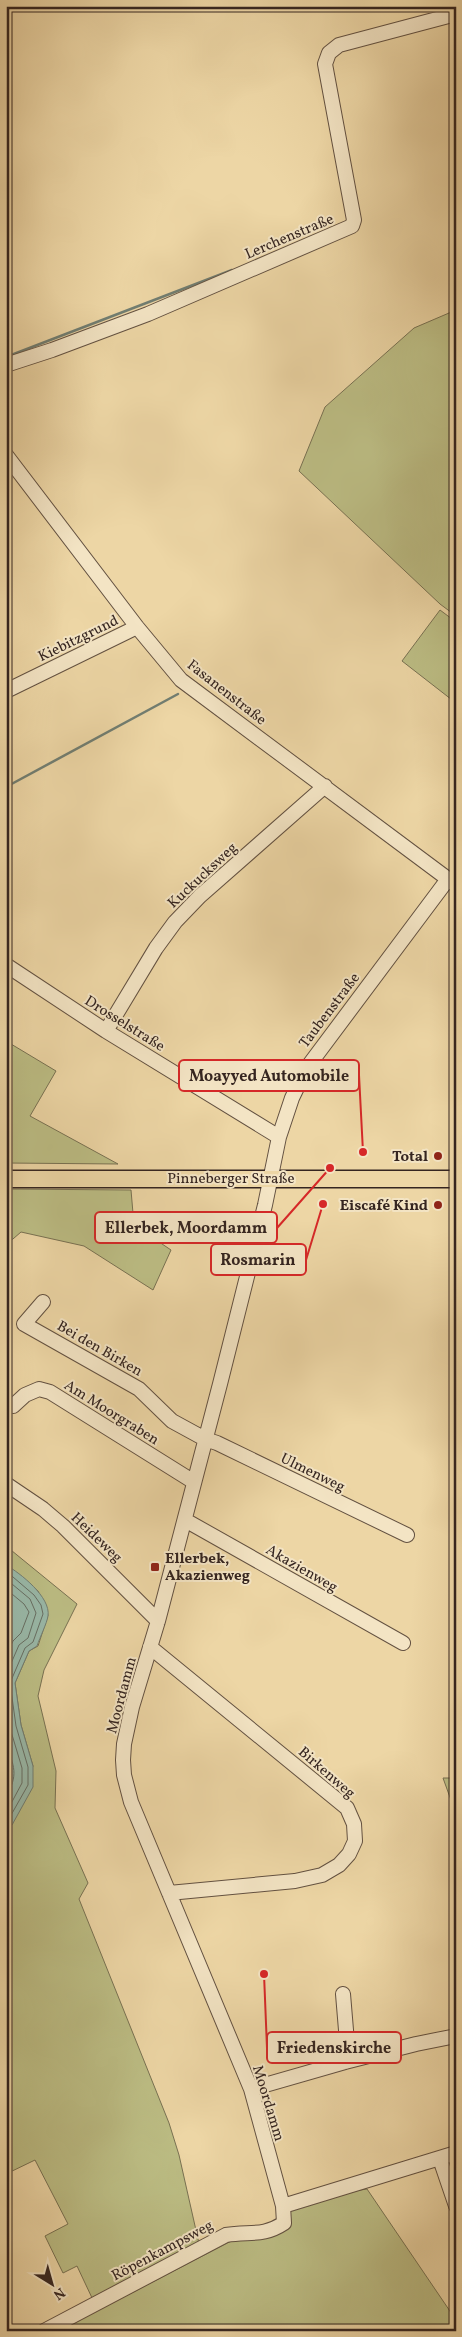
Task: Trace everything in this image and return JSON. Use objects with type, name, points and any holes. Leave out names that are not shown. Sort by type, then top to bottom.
[{"type":"main road","name":"Pinneberger Straße","points":[[6,1179],[456,1179]]},
{"type":"street","name":"Lerchenstraße","points":[[6,364],[52,350],[148,314],[352,226],[354,220],[325,64],[329,53],[339,45],[456,14]]},
{"type":"street","name":"Fasanenstraße","points":[[6,455],[137,627],[181,680],[452,882]]},
{"type":"street","name":"Kiebitzgrund","points":[[6,691],[137,627]]},
{"type":"street","name":"Kuckucksweg","points":[[106,1031],[156,948],[175,922],[200,896],[325,786]]},
{"type":"street","name":"Taubenstraße","points":[[269,1178],[279,1137],[292,1098],[306,1069],[452,882]]},
{"type":"street","name":"Drosselstraße","points":[[6,966],[106,1031],[279,1137]]},
{"type":"street","name":"Moordamm","points":[[269,1178],[265,1205],[185,1520],[128,1724],[124,1744],[124,1774],[131,1802],[251,2089],[283,2206]]},
{"type":"street","name":"Bei den Birken","points":[[43,1302],[24,1324],[139,1389],[172,1421],[205,1439]]},
{"type":"street","name":"Am Moorgraben","points":[[13,1406],[25,1395],[38,1389],[50,1392],[194,1482]]},
{"type":"street","name":"Ulmenweg","points":[[205,1439],[217,1443],[407,1535]]},
{"type":"street","name":"Heideweg","points":[[6,1484],[43,1509],[63,1526],[158,1621]]},
{"type":"street","name":"Akazienweg","points":[[185,1520],[403,1643]]},
{"type":"street","name":"Birkenweg","points":[[150,1647],[347,1808],[354,1824],[355,1840],[349,1854],[339,1865],[322,1875],[295,1881],[169,1893]]},
{"type":"street","points":[[343,1994],[347,2042],[345,2062]]},
{"type":"street","points":[[251,2089],[345,2062],[456,2036]]},
{"type":"street","points":[[283,2206],[456,2153]]},
{"type":"street","points":[[440,2159],[456,2206]]},
{"type":"street","name":"Röpenkampsweg","points":[[44,2331],[226,2235],[272,2231],[284,2223],[283,2206]]},
{"type":"green space","points":[[456,310],[456,616],[440,604],[299,471],[325,407],[414,328]]},
{"type":"green space","points":[[440,610],[456,622],[456,703],[402,661]]},
{"type":"green space","points":[[6,1041],[56,1071],[30,1116],[118,1164],[6,1163]]},
{"type":"green space","points":[[6,1189],[131,1190],[134,1225],[171,1250],[153,1290],[84,1246],[21,1232],[6,1245]]},
{"type":"green space","points":[[6,1546],[77,1604],[44,1670],[38,1696],[56,1771],[55,1808],[88,1883],[79,1899],[169,2123],[179,2155],[200,2248],[93,2300],[77,2266],[63,2273],[45,2236],[68,2224],[35,2160],[6,2174],[6,1831],[12,1825],[33,1766],[21,1725],[15,1683],[29,1651],[38,1646],[48,1615],[38,1591],[6,1565]]},
{"type":"green space","points":[[443,1778],[456,1778],[456,1814]]},
{"type":"green space","points":[[367,2189],[456,2320],[456,2331],[58,2331],[241,2236],[271,2235],[288,2201]]},
{"type":"water","points":[[6,1565],[19,1574],[40,1594],[48,1609],[48,1616],[37,1646],[29,1651],[15,1683],[21,1725],[33,1766],[33,1787],[12,1825],[6,1831]]},
{"type":"waterway","points":[[6,357],[232,270]]},
{"type":"waterway","points":[[6,787],[178,694]]},
{"type":"place","name":"Moayyed Automobile","points":[[363,1152]]},
{"type":"place","name":"Total","points":[[438,1156]]},
{"type":"place","name":"Ellerbek, Moordamm","points":[[330,1168]]},
{"type":"place","name":"Rosmarin","points":[[323,1204]]},
{"type":"place","name":"Eiscafé Kind","points":[[438,1205]]},
{"type":"place","name":"Ellerbek, Akazienweg","points":[[155,1567]]},
{"type":"place","name":"Friedenskirche","points":[[264,1974]]}]
